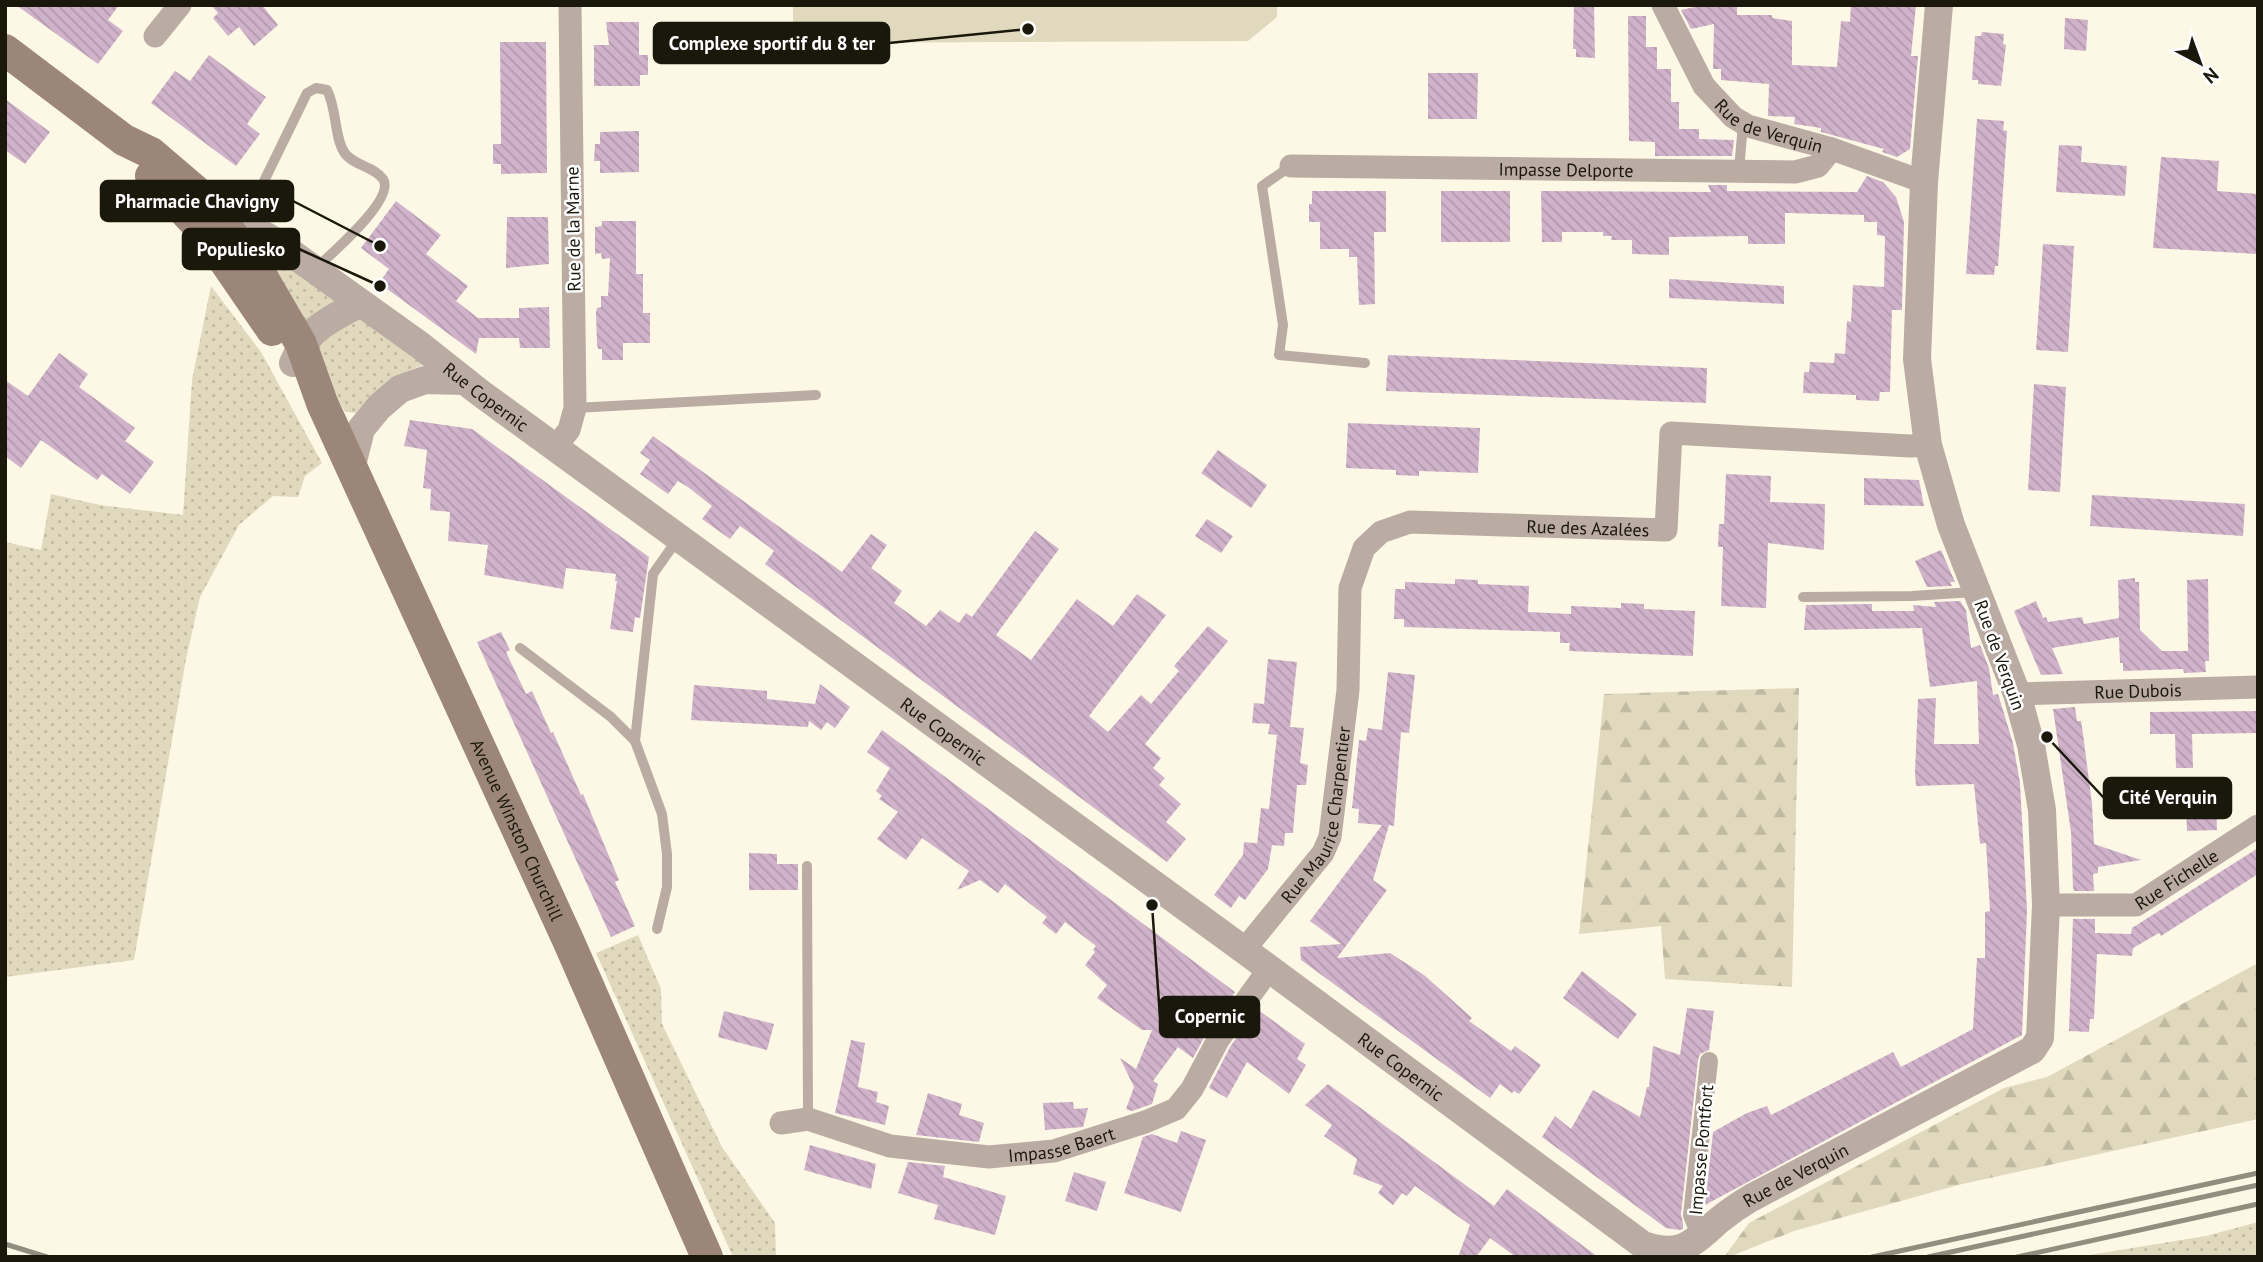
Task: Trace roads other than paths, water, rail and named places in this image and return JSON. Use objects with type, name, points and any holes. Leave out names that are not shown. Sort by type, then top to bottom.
[{"type":"main road","name":"Avenue Winston Churchill","points":[[5,50],[124,139],[151,153],[231,218],[352,466],[568,940],[707,1257]]},
{"type":"main road","name":"Avenue Winston Churchill","points":[[124,139],[131,153],[147,172],[206,234],[297,354]]},
{"type":"main road","points":[[147,172],[175,187],[200,214],[231,218]]},
{"type":"street","points":[[155,36],[180,5]]},
{"type":"street","name":"Rue de la Marne","points":[[555,447],[569,430],[575,408],[570,5]]},
{"type":"street","name":"Rue de Verquin","points":[[1663,5],[1704,86],[1733,117],[1924,182],[1917,359],[1928,445],[1951,525],[2017,694],[2031,745],[2042,810],[2046,905],[2040,1038],[2032,1050],[1751,1198],[1732,1209],[1690,1245],[1669,1251]]},
{"type":"street","points":[[1924,182],[1939,5]]},
{"type":"street","name":"Impasse Delporte","points":[[1291,166],[1739,170],[1795,173],[1818,166],[1832,149]]},
{"type":"street","name":"Rue Copernic","points":[[231,218],[276,242],[421,346],[465,381],[1643,1245],[1669,1251]]},
{"type":"street","points":[[297,354],[325,322],[360,303]]},
{"type":"street","points":[[352,466],[361,429],[379,407],[400,389],[425,380],[465,381]]},
{"type":"street","name":"Rue des Azalées","points":[[1349,662],[1350,588],[1364,548],[1381,533],[1410,522],[1666,530],[1671,433],[1928,445]]},
{"type":"street","name":"Rue Maurice Charpentier","points":[[1244,950],[1323,853],[1330,837],[1349,662]]},
{"type":"street","name":"Rue Dubois","points":[[2017,694],[2258,687]]},
{"type":"street","name":"Rue Fichelle","points":[[2046,905],[2136,905],[2258,826]]},
{"type":"street","name":"Impasse Baert","points":[[781,1123],[808,1119],[890,1146],[989,1157],[1054,1151],[1145,1122],[1176,1108],[1192,1089],[1218,1040],[1269,969]]},
{"type":"street","name":"Impasse Pontfort","points":[[1701,1237],[1692,1215],[1709,1061]]},
{"type":"lane","points":[[231,218],[307,93],[316,88],[327,90],[332,100],[342,150],[351,159],[378,174],[385,181],[386,190],[377,206],[314,271]]},
{"type":"lane","points":[[1739,170],[1743,122]]},
{"type":"lane","points":[[1291,166],[1262,186],[1283,325],[1279,355],[1365,363]]},
{"type":"lane","points":[[575,408],[816,395]]},
{"type":"lane","points":[[635,741],[653,574],[679,538]]},
{"type":"lane","points":[[1803,597],[1912,596],[1977,592]]},
{"type":"lane","points":[[520,648],[611,717],[635,741],[663,814],[667,887],[657,929]]},
{"type":"lane","points":[[807,866],[808,1119]]},
{"type":"railway","points":[[1872,1257],[2258,1173]]},
{"type":"railway","points":[[1928,1257],[2258,1185]]},
{"type":"railway","points":[[2017,1257],[2258,1204]]},
{"type":"railway","points":[[5,1244],[47,1257]]},
{"type":"place","name":"Complexe sportif du 8 ter","points":[[1028,29]]},
{"type":"place","name":"Pharmacie Chavigny","points":[[380,246]]},
{"type":"place","name":"Populiesko","points":[[380,286]]},
{"type":"place","name":"Cité Verquin","points":[[2047,737]]},
{"type":"place","name":"Copernic","points":[[1152,905]]}]
